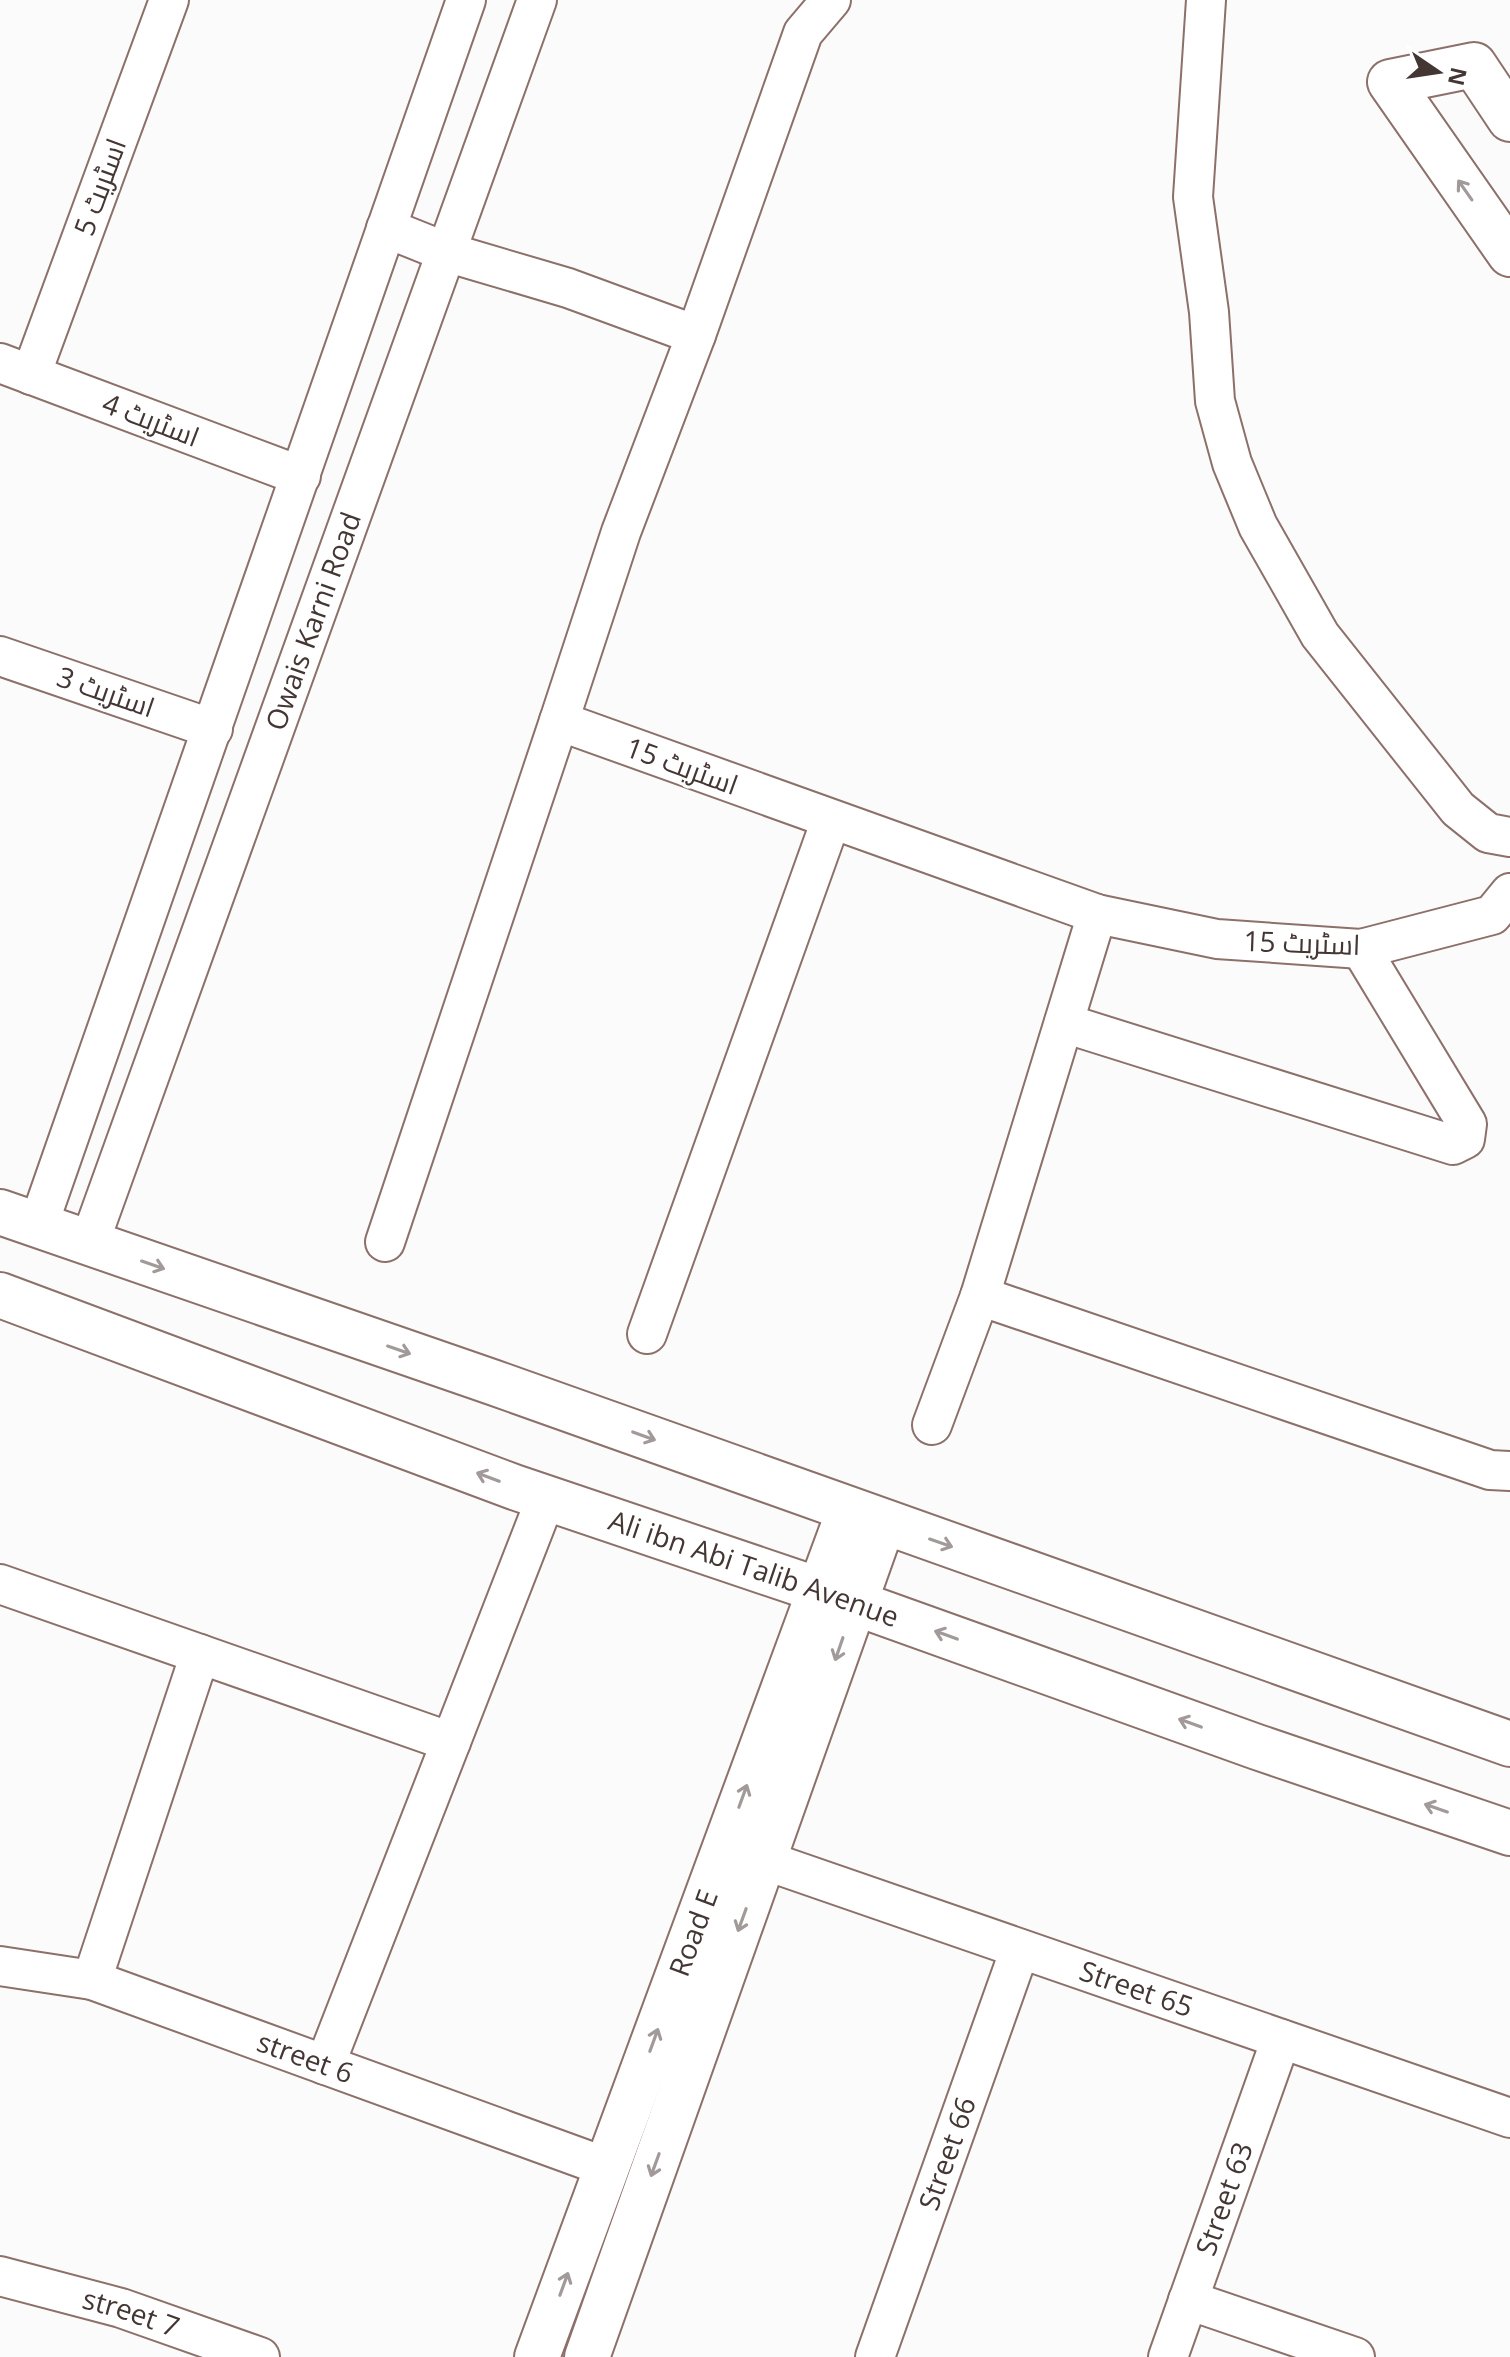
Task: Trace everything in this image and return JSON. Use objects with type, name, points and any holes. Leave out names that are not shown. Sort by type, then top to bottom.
[{"type":"main road","points":[[1510,119],[1474,65],[1390,82],[1510,254]]},
{"type":"main road","points":[[19,1219],[492,1382],[1510,1744]]},
{"type":"main road","name":"Ali ibn Abi Talib Avenue","points":[[0,1295],[546,1498],[837,1596],[1257,1747],[1510,1833]]},
{"type":"main road","name":"Road E","points":[[537,2357],[606,2167],[837,1596],[866,1517]]},
{"type":"main road","name":"Road E","points":[[587,2357],[764,1860],[837,1596]]},
{"type":"street","name":"اسٹریٹ 5","points":[[16,369],[169,0]]},
{"type":"street","name":"Owais Karni Road","points":[[19,1219],[213,729],[466,0]]},
{"type":"street","name":"Owais Karni Road","points":[[89,1244],[537,0]]},
{"type":"street","points":[[385,1242],[621,532],[696,335],[803,33],[831,0]]},
{"type":"street","points":[[1206,0],[1193,197],[1209,312],[1215,401],[1232,463],[1258,526],[1320,635],[1458,809],[1488,833],[1510,837]]},
{"type":"street","points":[[386,228],[446,252],[568,288],[696,335]]},
{"type":"street","name":"اسٹریٹ 4","points":[[16,369],[301,476]]},
{"type":"street","name":"اسٹریٹ 3","points":[[0,656],[213,729]]},
{"type":"street","name":"اسٹریٹ 15","points":[[559,721],[1097,914],[1217,939],[1361,949],[1492,915],[1510,893]]},
{"type":"street","points":[[647,1334],[831,820]]},
{"type":"street","points":[[932,1425],[980,1296],[1097,914]]},
{"type":"street","points":[[1064,1023],[1453,1145],[1465,1139],[1467,1124],[1361,949]]},
{"type":"street","points":[[980,1296],[1490,1470],[1510,1471]]},
{"type":"street","points":[[325,2065],[546,1498]]},
{"type":"street","points":[[0,1584],[451,1742]]},
{"type":"street","points":[[92,1980],[200,1654]]},
{"type":"street","name":"Street 65","points":[[764,1860],[1510,2118]]},
{"type":"street","name":"Street 66","points":[[875,2357],[1020,1949]]},
{"type":"street","name":"street 6","points":[[0,1966],[92,1980],[606,2167]]},
{"type":"street","name":"Street 63","points":[[1168,2357],[1281,2039]]},
{"type":"street","name":"street 7","points":[[0,2276],[121,2308],[245,2355]]},
{"type":"street","points":[[1188,2300],[1355,2357]]}]
